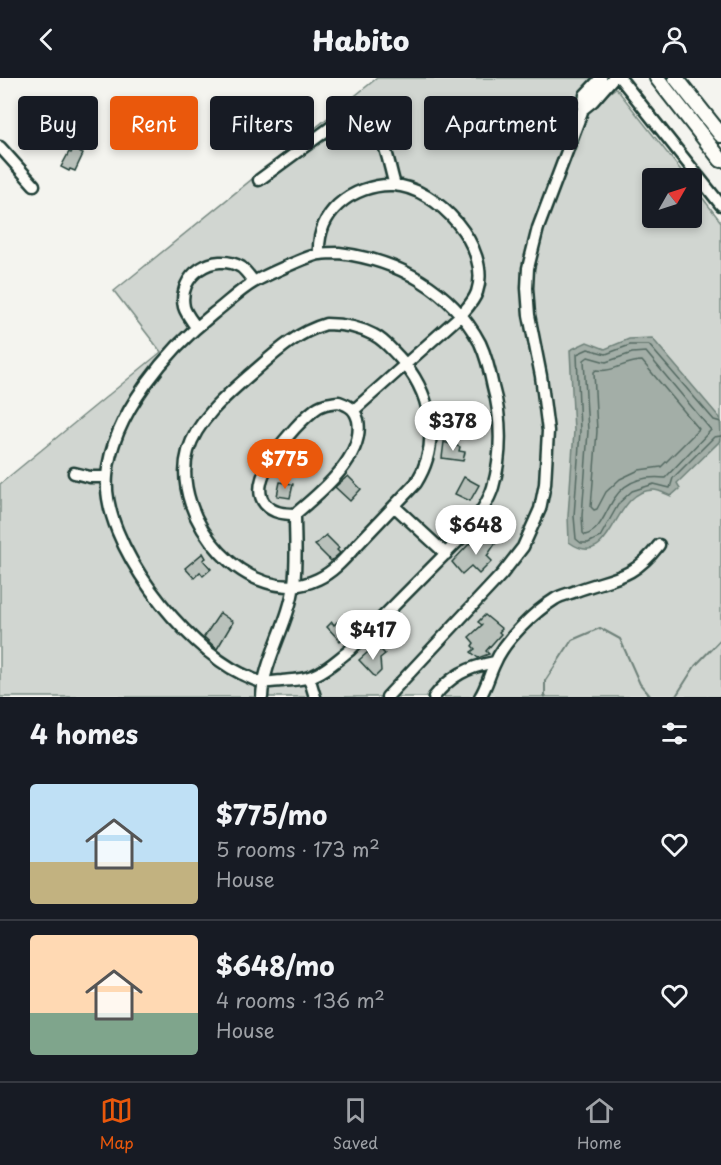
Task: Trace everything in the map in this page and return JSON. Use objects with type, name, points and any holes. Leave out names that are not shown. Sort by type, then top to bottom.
[{"type":"main road","points":[[657,78],[721,160]]},
{"type":"main road","points":[[676,78],[721,135]]},
{"type":"street","points":[[387,697],[502,574],[523,547],[540,509],[545,484],[548,431],[541,376],[529,315],[526,288],[528,268],[538,228],[583,109],[585,95],[601,78]]},
{"type":"street","points":[[583,109],[613,78]]},
{"type":"street","points":[[620,78],[721,205]]},
{"type":"street","points":[[259,180],[345,116],[360,116],[374,123],[381,134],[394,185]]},
{"type":"street","points":[[0,147],[34,185]]},
{"type":"street","points":[[319,254],[318,242],[324,224],[342,201],[360,191],[377,186],[394,185],[413,190],[439,205],[459,225],[473,248],[480,270],[473,301],[461,315],[354,410]]},
{"type":"street","points":[[319,254],[359,255],[397,267],[432,287],[461,315],[480,344],[497,399],[499,438],[493,488],[480,513],[465,534],[350,650],[329,666],[309,677],[262,682],[230,668],[199,645],[148,586],[119,535],[111,511],[107,477],[111,453],[129,411],[168,359],[196,327],[254,282],[319,254]]},
{"type":"street","points":[[196,327],[187,314],[183,298],[184,289],[194,274],[207,265],[224,262],[240,266],[254,282]]},
{"type":"street","points":[[326,324],[343,324],[376,336],[406,364],[425,399],[429,414],[430,444],[423,472],[394,506],[335,568],[318,579],[294,585],[269,582],[243,571],[213,546],[205,536],[193,512],[185,473],[189,449],[194,438],[216,408],[242,382],[296,336],[311,328],[326,324]]},
{"type":"street","points":[[262,697],[262,682],[280,637],[294,585],[295,514],[331,481],[354,450],[359,432],[354,410],[339,402],[322,405],[313,411],[275,452],[265,471],[260,491],[261,499],[275,512],[295,514]]},
{"type":"street","points":[[74,473],[90,477],[107,477]]},
{"type":"street","points":[[394,506],[446,554]]},
{"type":"street","points":[[480,697],[488,683],[495,662],[513,636],[532,617],[555,599],[615,579],[636,569],[659,544]]},
{"type":"street","points":[[434,697],[446,682],[460,672],[495,662]]},
{"type":"street","points":[[309,677],[315,697]]},
{"type":"shaded area","points":[[377,78],[597,78],[594,81],[606,95],[616,88],[679,168],[642,168],[642,228],[702,228],[702,197],[721,222],[721,697],[0,697],[0,484],[161,352],[114,291],[288,150],[314,150],[314,129],[326,119],[326,150],[412,150],[412,96],[355,96]]},
{"type":"water","points":[[652,338],[720,418],[721,436],[719,442],[677,483],[680,488],[671,496],[655,490],[639,494],[628,503],[604,540],[595,547],[584,549],[569,542],[568,516],[574,431],[570,350],[587,342],[605,349],[629,339]]},
{"type":"building","points":[[75,150],[83,154],[75,171],[61,167],[69,152]]},
{"type":"building","points":[[444,442],[460,447],[459,451],[465,452],[463,461],[442,458]]},
{"type":"building","points":[[348,476],[361,489],[350,501],[335,487]]},
{"type":"building","points":[[464,477],[479,485],[470,501],[455,494]]},
{"type":"building","points":[[280,482],[293,484],[290,498],[277,496]]},
{"type":"building","points":[[486,533],[497,541],[487,556],[492,561],[479,574],[471,566],[462,574],[452,562],[471,542],[477,546]]},
{"type":"building","points":[[326,535],[339,548],[337,550],[340,553],[331,561],[315,545]]},
{"type":"building","points":[[203,553],[206,558],[203,560],[211,569],[203,576],[200,572],[194,578],[185,568]]},
{"type":"building","points":[[220,613],[233,622],[217,649],[204,637]]},
{"type":"building","points":[[485,615],[502,629],[499,632],[501,634],[486,651],[489,654],[478,658],[471,652],[475,649],[469,637],[482,625],[478,622]]},
{"type":"building","points":[[338,621],[349,632],[340,641],[327,627],[332,622],[334,625]]},
{"type":"building","points":[[376,645],[385,654],[380,658],[381,671],[375,677],[359,660]]},
{"type":"waterway","points":[[545,697],[545,681],[572,640],[600,628],[620,639],[640,684],[651,697]]},
{"type":"waterway","points":[[674,697],[695,666],[721,639]]}]
